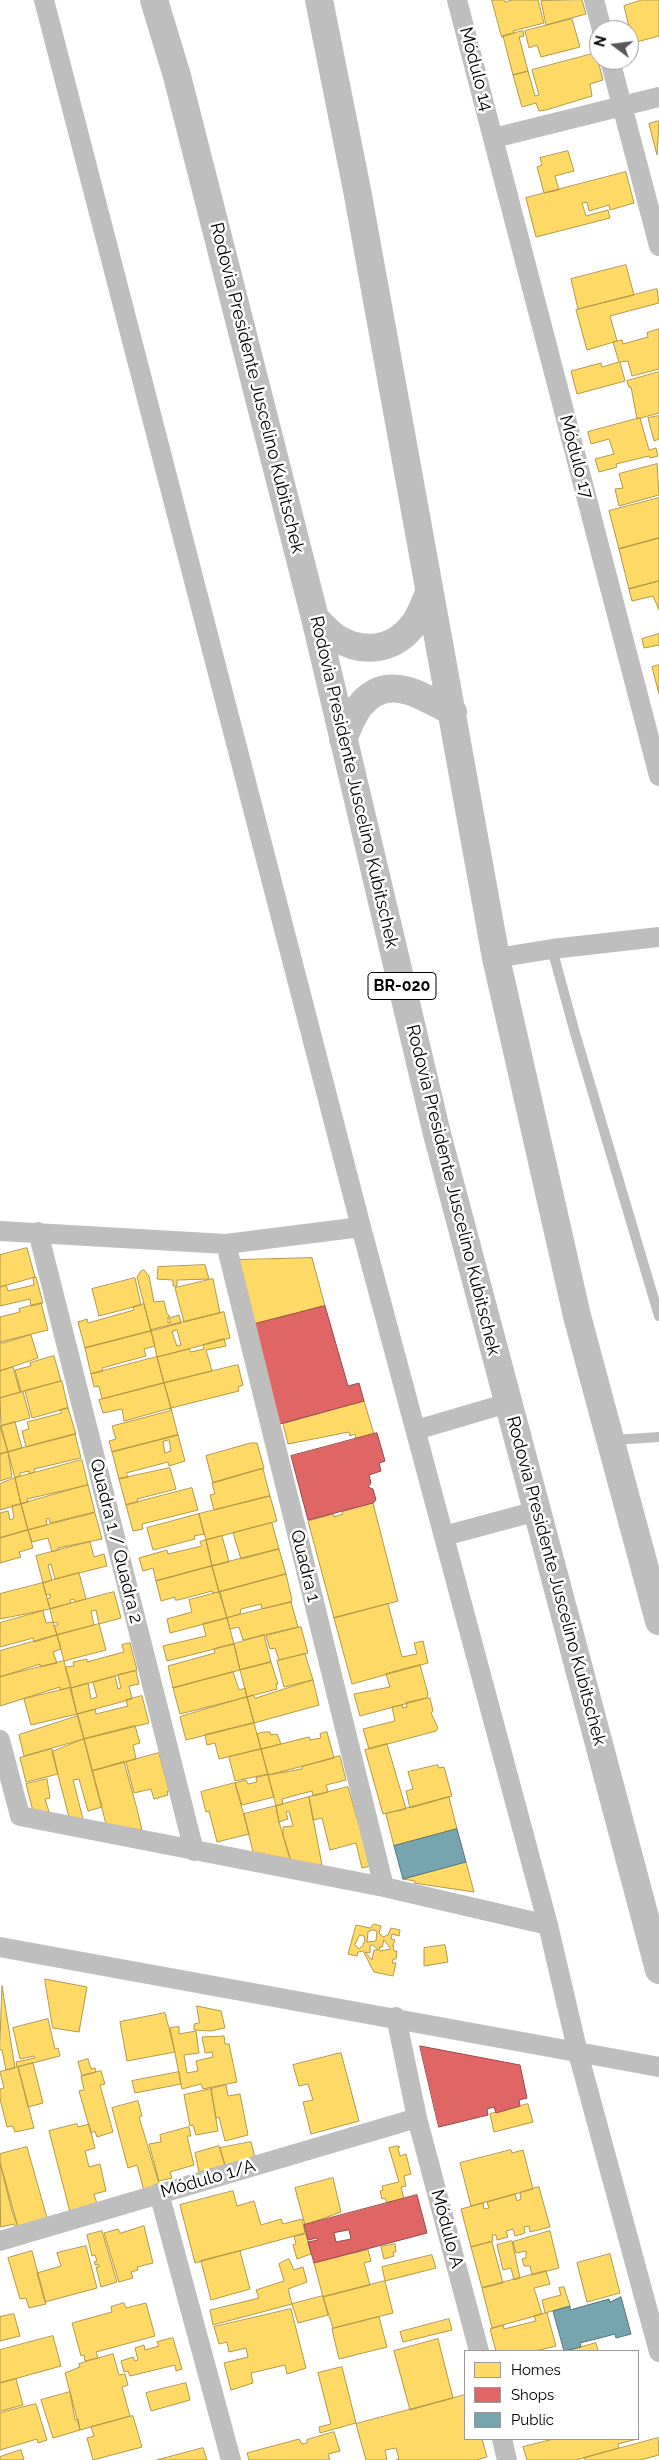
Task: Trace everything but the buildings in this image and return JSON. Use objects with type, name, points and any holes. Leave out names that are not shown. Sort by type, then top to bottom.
[{"type":"highway","name":"Rodovia Presidente Juscelino Kubitschek","points":[[154,0],[177,76],[315,618],[437,1134],[659,1970]]},
{"type":"highway","points":[[319,0],[357,190],[496,958],[576,1316],[659,1621]]},
{"type":"highway","points":[[315,618],[334,636],[354,645],[372,650],[388,645],[403,635],[416,622],[429,593]]},
{"type":"highway","points":[[343,739],[358,708],[372,693],[396,687],[419,694],[453,712]]},
{"type":"street","points":[[44,0],[361,1227],[548,1925],[578,2052],[659,2352]]},
{"type":"street","name":"Módulo 14","points":[[458,0],[494,138]]},
{"type":"street","points":[[594,0],[599,20]]},
{"type":"street","points":[[613,70],[659,246]]},
{"type":"street","points":[[494,138],[659,97]]},
{"type":"street","name":"Módulo 17","points":[[494,138],[659,776]]},
{"type":"street","points":[[496,958],[552,949],[659,937]]},
{"type":"street","points":[[0,1232],[38,1232],[226,1244],[361,1227]]},
{"type":"street","name":"Quadra 1 / Quadra 2","points":[[38,1232],[194,1851]]},
{"type":"street","name":"Quadra 1","points":[[226,1244],[384,1887]]},
{"type":"street","points":[[416,1430],[508,1403]]},
{"type":"street","points":[[444,1536],[537,1511]]},
{"type":"street","points":[[0,1740],[20,1816],[384,1887],[548,1925]]},
{"type":"street","points":[[0,1946],[396,2017],[659,2067]]},
{"type":"street","name":"Módulo A","points":[[396,2017],[417,2118],[477,2346]]},
{"type":"street","name":"Módulo 1/A","points":[[0,2241],[417,2118]]},
{"type":"street","points":[[159,2193],[230,2460]]},
{"type":"street","points":[[502,2440],[507,2460]]},
{"type":"lane","points":[[552,949],[577,1042],[659,1316]]},
{"type":"lane","points":[[610,1441],[659,1436]]}]
